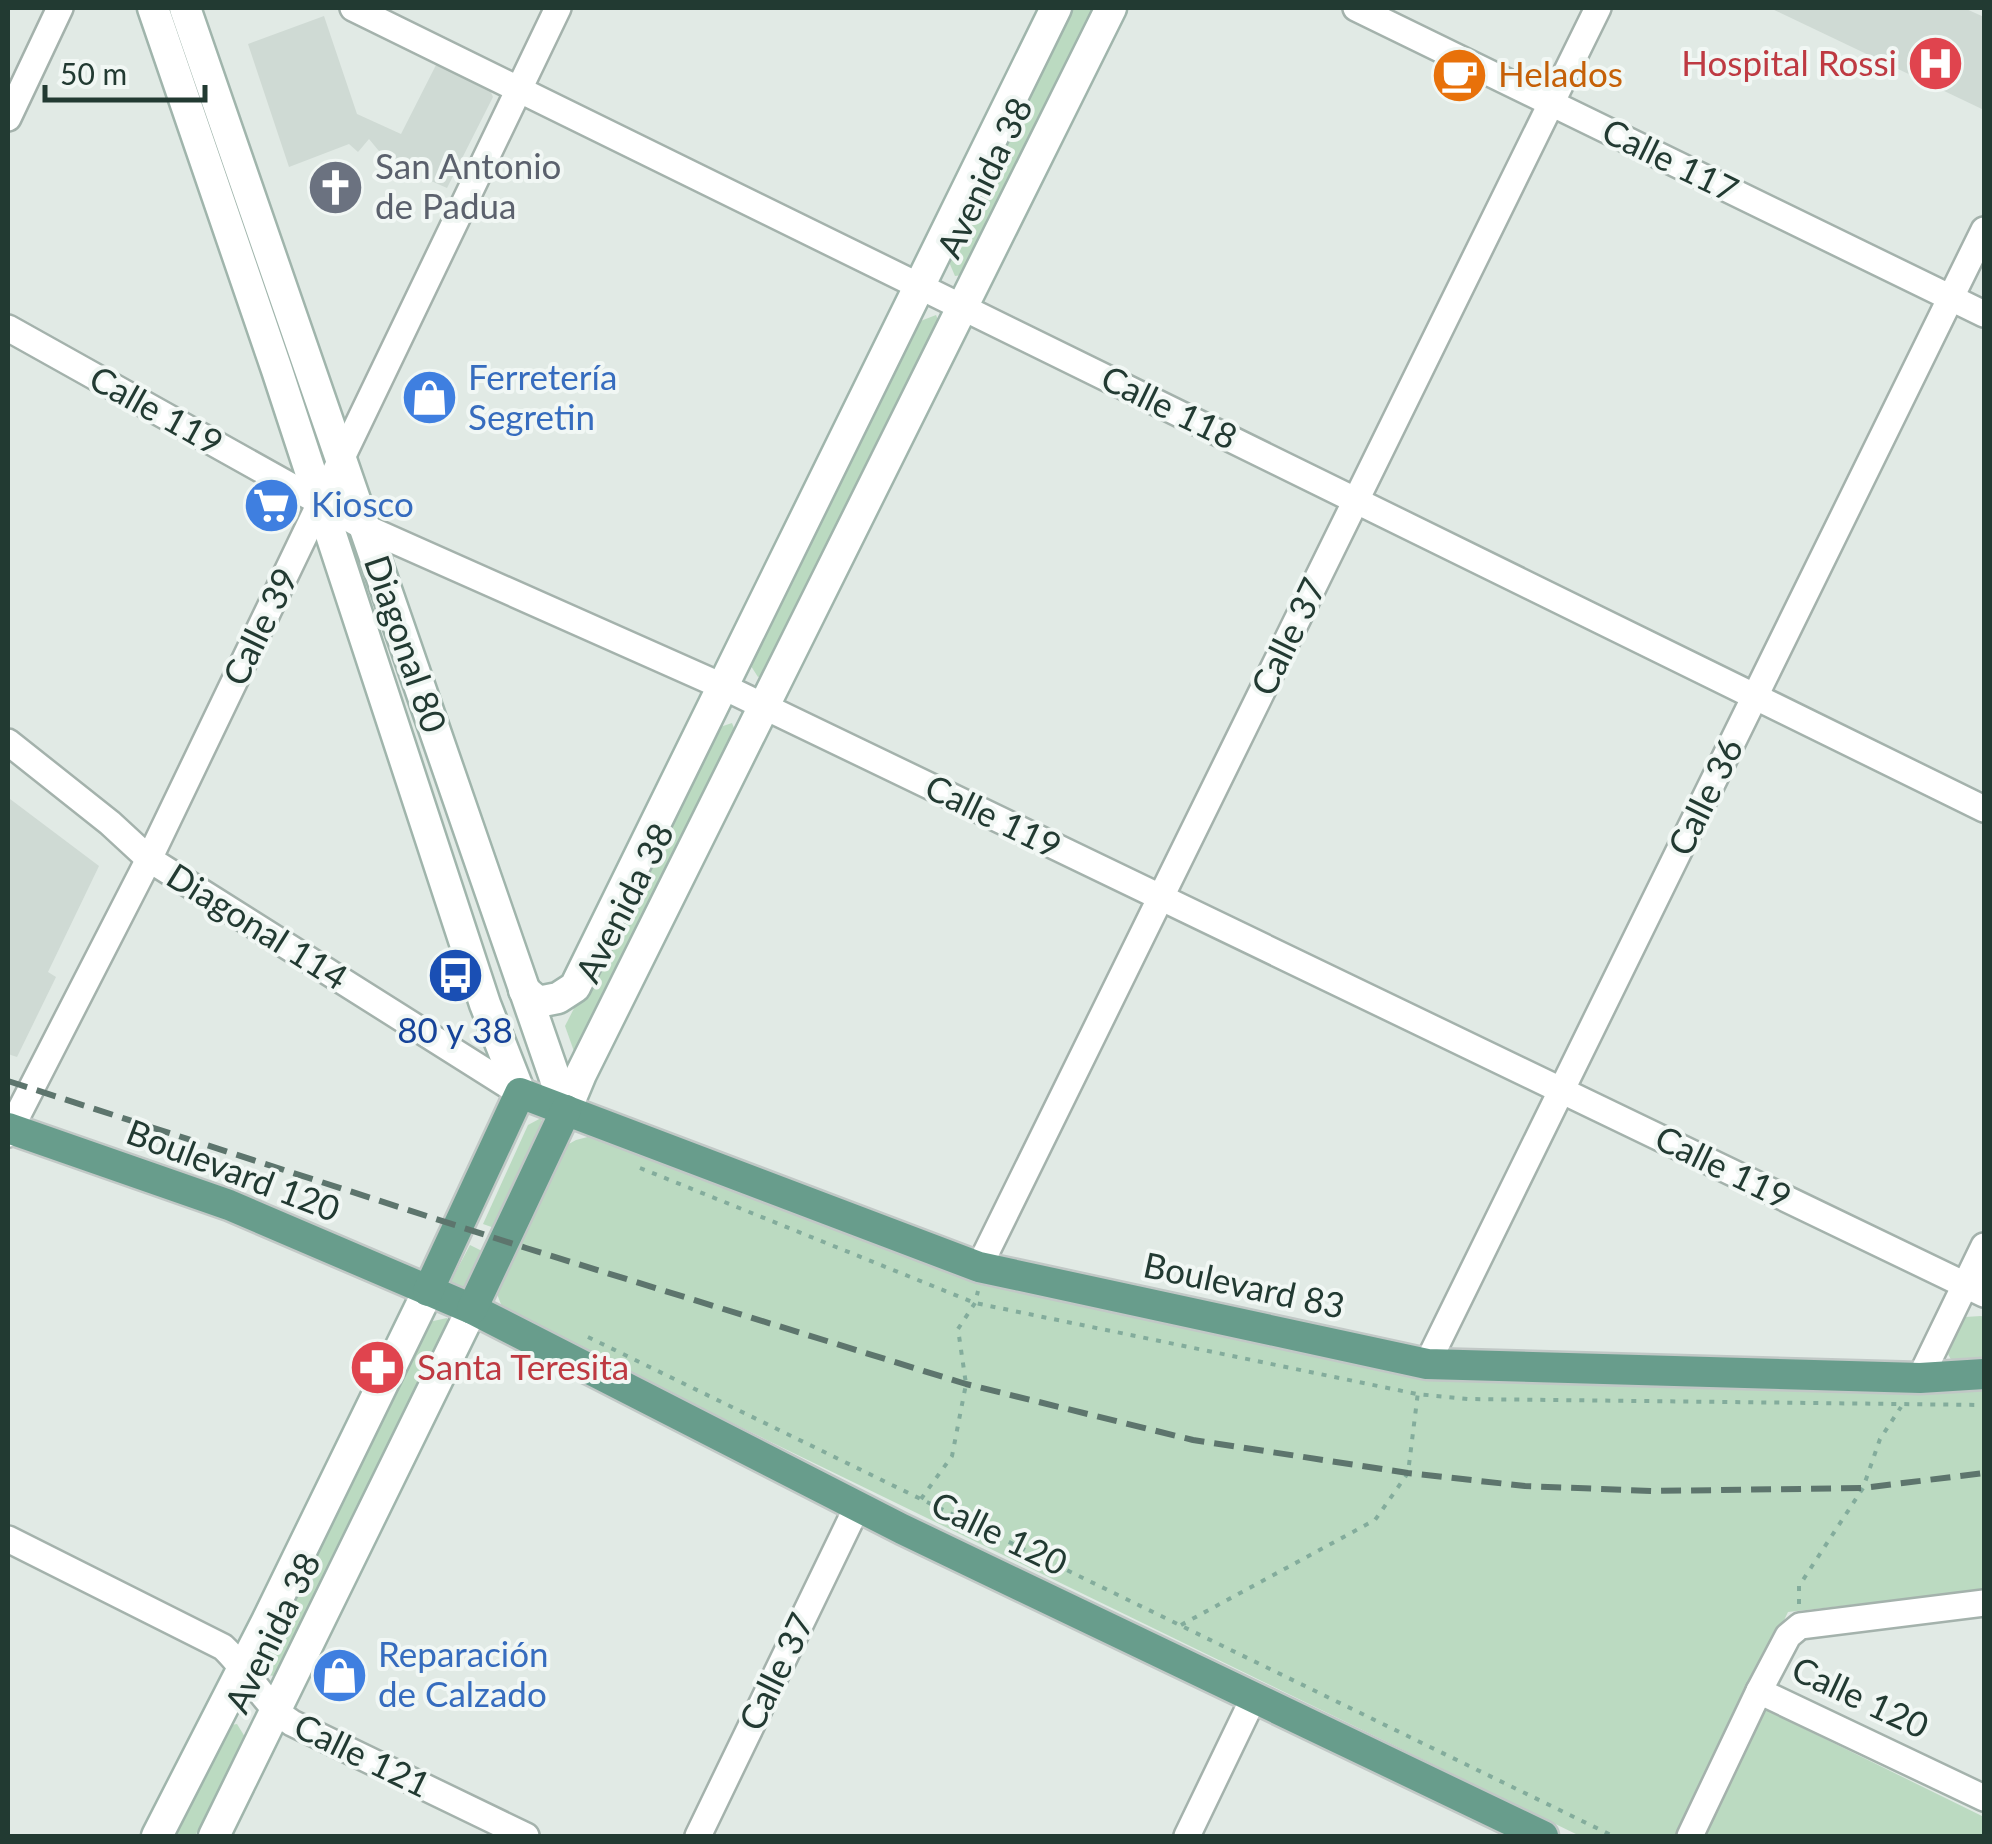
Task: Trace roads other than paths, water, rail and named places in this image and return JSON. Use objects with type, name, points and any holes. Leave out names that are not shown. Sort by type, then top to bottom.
[{"type":"main road","name":"Diagonal 80","points":[[154,8],[485,1004],[520,1093]]},
{"type":"main road","name":"Diagonal 80","points":[[185,8],[566,1110]]},
{"type":"main road","name":"Avenida 38","points":[[524,990],[538,1002],[558,998],[575,987],[1056,8]]},
{"type":"main road","name":"Avenida 38","points":[[214,1836],[472,1310],[581,1074],[1111,8]]},
{"type":"main road","name":"Avenida 38","points":[[157,1836],[428,1291],[520,1093]]},
{"type":"main road","name":"Boulevard 83","points":[[520,1093],[979,1266],[1427,1364],[1920,1378],[1984,1374]]},
{"type":"main road","name":"Boulevard 120","points":[[8,1130],[229,1205],[428,1291]]},
{"type":"main road","name":"Calle 120","points":[[428,1291],[857,1507],[1542,1836]]},
{"type":"street","points":[[8,118],[60,8]]},
{"type":"street","name":"Calle 118","points":[[353,8],[1984,809]]},
{"type":"street","name":"Calle 39","points":[[8,1130],[149,860],[558,8]]},
{"type":"street","name":"Calle 117","points":[[1356,8],[1984,314]]},
{"type":"street","name":"Calle 37","points":[[979,1266],[1598,8]]},
{"type":"street","name":"Calle 36","points":[[1427,1364],[1984,230]]},
{"type":"street","name":"Calle 119","points":[[8,328],[364,527],[724,687],[1975,1290]]},
{"type":"street","name":"Diagonal 114","points":[[8,742],[110,823],[149,860],[520,1093]]},
{"type":"street","points":[[1920,1378],[1975,1290],[1984,1246]]},
{"type":"street","name":"Calle 37","points":[[698,1836],[857,1507]]},
{"type":"street","name":"Calle 121","points":[[8,1539],[223,1647],[243,1665],[276,1712],[292,1723],[526,1836]]},
{"type":"street","points":[[1690,1836],[1759,1691],[1788,1636],[1800,1626],[1984,1604]]},
{"type":"street","name":"Calle 120","points":[[1759,1691],[1984,1798]]},
{"type":"street","points":[[1188,1836],[1254,1698]]},
{"type":"railway","points":[[8,1081],[526,1248],[966,1384],[1193,1440],[1408,1473],[1525,1486],[1652,1491],[1863,1488],[1984,1473]]},
{"type":"place","name":"Hospital Rossi","points":[[1936,64]]},
{"type":"place","name":"Helados","points":[[1459,75]]},
{"type":"place","name":"San Antonio de Padua","points":[[336,187]]},
{"type":"place","name":"Ferretería Segretin","points":[[429,398]]},
{"type":"place","name":"Kiosco","points":[[272,505]]},
{"type":"place","name":"80 y 38","points":[[455,975]]},
{"type":"place","name":"Santa Teresita","points":[[378,1368]]},
{"type":"place","name":"Reparación de Calzado","points":[[339,1675]]}]
